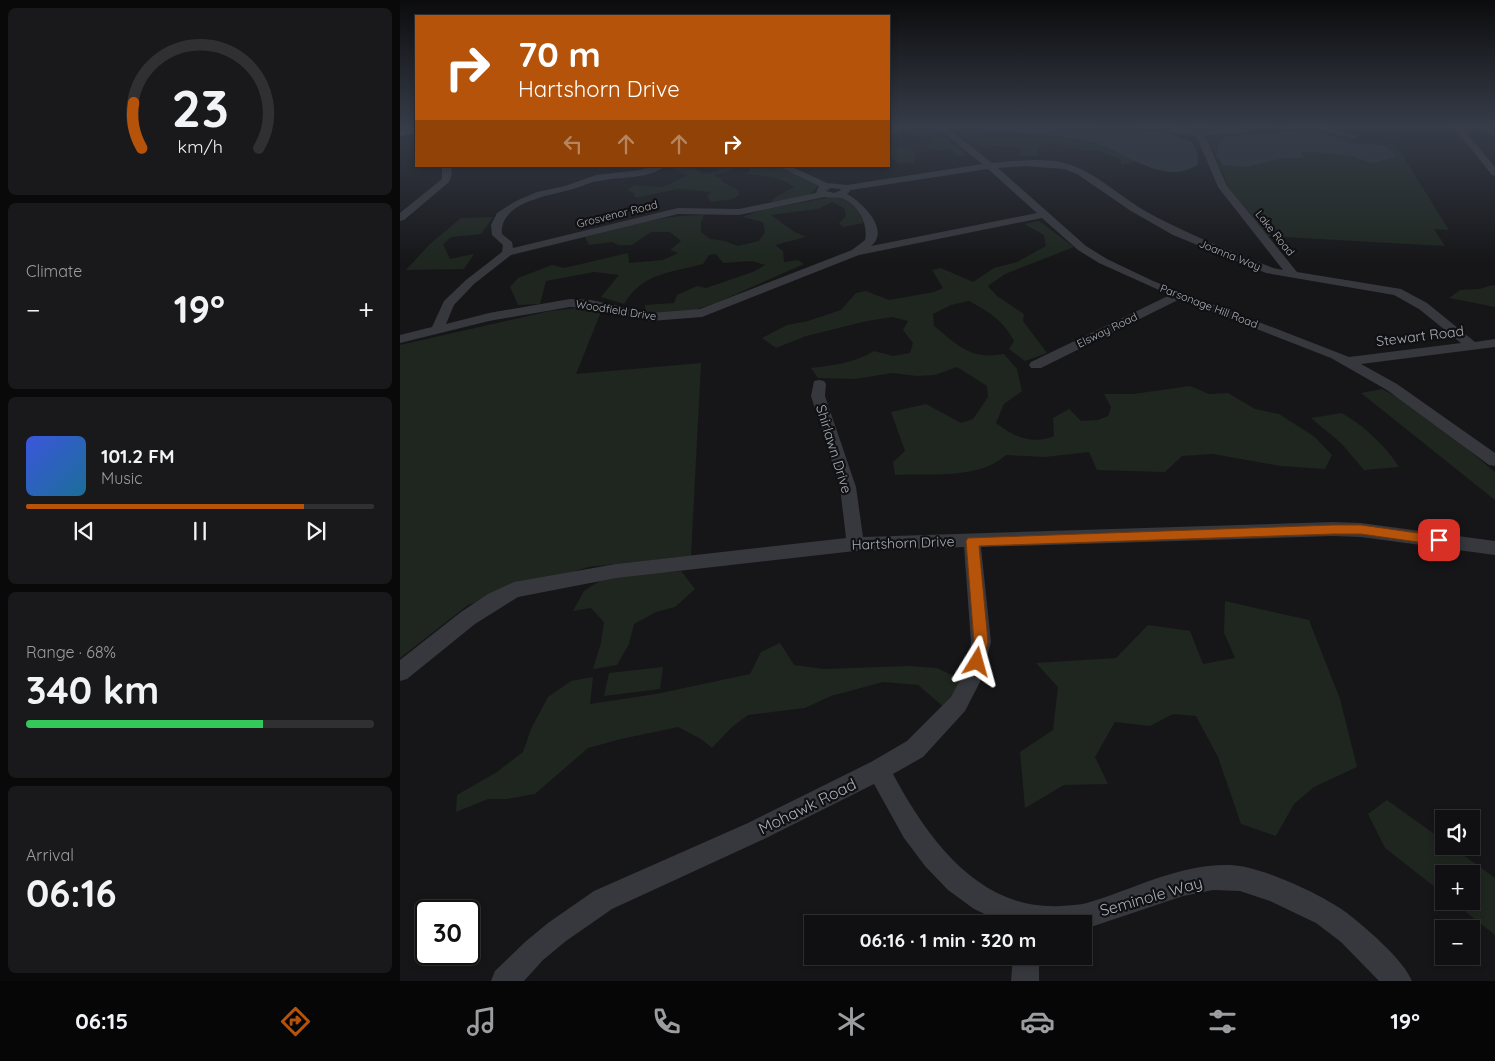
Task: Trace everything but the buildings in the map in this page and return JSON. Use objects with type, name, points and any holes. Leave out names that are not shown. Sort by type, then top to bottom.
[{"type":"street","points":[[400,218],[446,180],[446,172]]},
{"type":"street","points":[[437,330],[448,304],[470,282],[507,253],[508,244],[498,234],[496,225],[501,215],[519,203],[540,194],[577,186],[596,178],[644,172]]},
{"type":"street","points":[[792,172],[824,190],[838,185],[865,215],[869,222],[872,237],[868,244],[853,253]]},
{"type":"street","points":[[844,192],[958,172]]},
{"type":"street","name":"Parsonage Hill Road","points":[[996,172],[1082,248],[1103,261],[1179,295],[1336,354],[1367,371],[1420,406],[1495,461]]},
{"type":"street","name":"Joanna Way","points":[[1077,172],[1135,209],[1177,233],[1270,271],[1397,292],[1423,306],[1472,346]]},
{"type":"street","name":"Lake Road","points":[[1216,172],[1223,187],[1294,276]]},
{"type":"street","name":"Grosvenor Road","points":[[507,253],[678,211],[739,212],[806,199],[824,190]]},
{"type":"street","name":"Woodfield Drive","points":[[400,339],[489,317],[570,303],[591,304],[651,317],[702,313],[853,253],[1043,215]]},
{"type":"street","points":[[872,237],[881,241],[899,244]]},
{"type":"street","name":"Elsway Road","points":[[1036,365],[1179,295]]},
{"type":"street","name":"Stewart Road","points":[[1349,361],[1495,342]]},
{"type":"street","name":"Shirlawn Drive","points":[[819,384],[818,396],[848,488],[855,544]]},
{"type":"street","name":"Hartshorn Drive","points":[[400,672],[468,618],[514,590],[616,571],[855,544],[1361,530],[1495,548]]},
{"type":"street","name":"Mohawk Road","points":[[505,981],[534,951],[557,932],[603,900],[756,831],[879,770],[915,749],[958,704],[970,682],[977,662],[981,642],[972,541]]},
{"type":"street","name":"Seminole Way","points":[[879,770],[907,823],[950,876],[987,902],[1015,915]]},
{"type":"street","name":"Seminole Way","points":[[1085,915],[1190,882],[1228,877],[1257,883],[1299,900],[1331,918],[1369,950],[1398,981]]},
{"type":"street","points":[[1025,981],[1026,965]]},
{"type":"shaded area","points":[[679,172],[700,172],[702,174],[727,172],[713,175],[738,190],[739,195],[733,199],[711,202],[707,196],[711,192],[678,189],[635,198],[634,193],[627,190],[635,185],[663,187],[688,175]]},
{"type":"shaded area","points":[[748,172],[792,172],[821,183],[809,195],[773,202],[771,200],[794,187],[778,179],[747,174]]},
{"type":"shaded area","points":[[1222,172],[1413,172],[1449,230],[1434,229],[1445,246],[1266,236],[1229,188]]},
{"type":"shaded area","points":[[832,197],[852,204],[859,212],[864,223],[843,227],[839,223],[846,216],[844,208],[832,202],[818,209],[771,215],[793,231],[806,237],[775,245],[783,251],[784,262],[798,260],[804,264],[716,303],[691,311],[646,314],[645,305],[674,303],[677,295],[697,286],[706,288],[753,272],[765,265],[752,261],[723,263],[716,254],[709,255],[703,264],[669,272],[649,280],[632,293],[624,304],[601,297],[619,275],[594,272],[546,281],[540,304],[518,305],[510,287],[518,278],[552,265],[564,268],[628,253],[629,263],[663,260],[678,253],[670,250],[681,241],[670,232],[651,232],[632,245],[618,245],[612,242],[589,245],[585,237],[659,219],[704,215],[701,222],[701,232],[710,239],[725,241],[738,246],[759,241],[765,232],[763,222],[742,217],[762,210]]},
{"type":"shaded area","points":[[493,217],[481,234],[451,237],[443,244],[450,259],[474,254],[464,269],[406,270],[430,244],[461,218]]},
{"type":"shaded area","points":[[1039,221],[1074,247],[1005,274],[988,286],[997,296],[1024,314],[1023,321],[1047,353],[1025,361],[1009,349],[1014,341],[1005,327],[989,313],[969,301],[951,305],[933,314],[934,326],[958,345],[966,350],[982,355],[1004,354],[1017,369],[1022,391],[1004,404],[996,423],[1017,436],[1031,440],[1046,439],[1054,436],[1053,418],[1069,409],[1081,421],[1098,420],[1108,416],[1111,407],[1104,394],[1133,394],[1190,386],[1209,394],[1228,393],[1255,409],[1279,414],[1315,437],[1332,455],[1325,469],[1281,466],[1213,454],[1182,456],[1165,472],[1097,470],[1089,452],[1044,457],[1006,455],[995,463],[968,472],[895,475],[893,462],[905,451],[891,412],[926,404],[961,423],[973,419],[988,397],[987,386],[957,367],[935,375],[917,376],[892,373],[855,379],[818,378],[811,368],[852,361],[874,351],[893,356],[910,353],[913,343],[903,330],[908,321],[892,317],[806,336],[776,348],[762,338],[787,325],[808,321],[841,310],[856,293],[866,291],[889,300],[934,292],[943,288],[932,270],[941,268],[973,282],[994,268],[1017,262],[1046,246],[1044,235],[1024,224]]},
{"type":"shaded area","points":[[1495,286],[1495,307],[1449,298],[1460,290],[1479,289]]},
{"type":"shaded area","points":[[578,308],[601,312],[576,374],[701,363],[691,556],[588,567],[468,605],[400,658],[400,345],[550,311]]},
{"type":"shaded area","points":[[1382,389],[1416,407],[1495,472],[1495,500],[1361,393]]},
{"type":"shaded area","points":[[1342,413],[1374,437],[1399,467],[1364,470],[1341,443],[1311,418]]},
{"type":"shaded area","points":[[681,571],[695,589],[675,607],[656,612],[634,624],[629,644],[617,665],[593,669],[601,643],[604,622],[591,608],[573,611],[584,591],[609,575]]},
{"type":"shaded area","points":[[1225,601],[1309,620],[1340,699],[1357,767],[1314,787],[1294,804],[1276,836],[1241,824],[1218,757],[1196,716],[1173,714],[1150,726],[1115,722],[1095,757],[1108,784],[1064,785],[1025,808],[1020,752],[1053,730],[1058,687],[1036,663],[1116,658],[1148,625],[1190,631],[1203,664],[1235,658],[1224,633]]},
{"type":"shaded area","points":[[780,643],[794,665],[824,669],[908,666],[937,668],[964,681],[945,708],[918,685],[883,682],[831,696],[805,708],[748,715],[732,727],[712,748],[701,739],[678,727],[621,739],[588,748],[535,794],[507,799],[488,799],[456,812],[457,795],[497,772],[523,752],[531,729],[548,697],[571,681],[593,677],[590,704],[656,694],[750,674],[761,652]]},
{"type":"shaded area","points":[[663,667],[660,689],[604,696],[609,673]]},
{"type":"shaded area","points":[[1387,800],[1435,835],[1435,855],[1463,855],[1477,865],[1435,865],[1435,887],[1385,848],[1368,814]]},
{"type":"shaded area","points":[[1480,867],[1495,878],[1495,935],[1480,923],[1480,920],[1476,920],[1463,910],[1480,910]]},
{"type":"route","points":[[977,662],[981,642],[972,541],[1333,529],[1361,530],[1439,540]]}]
